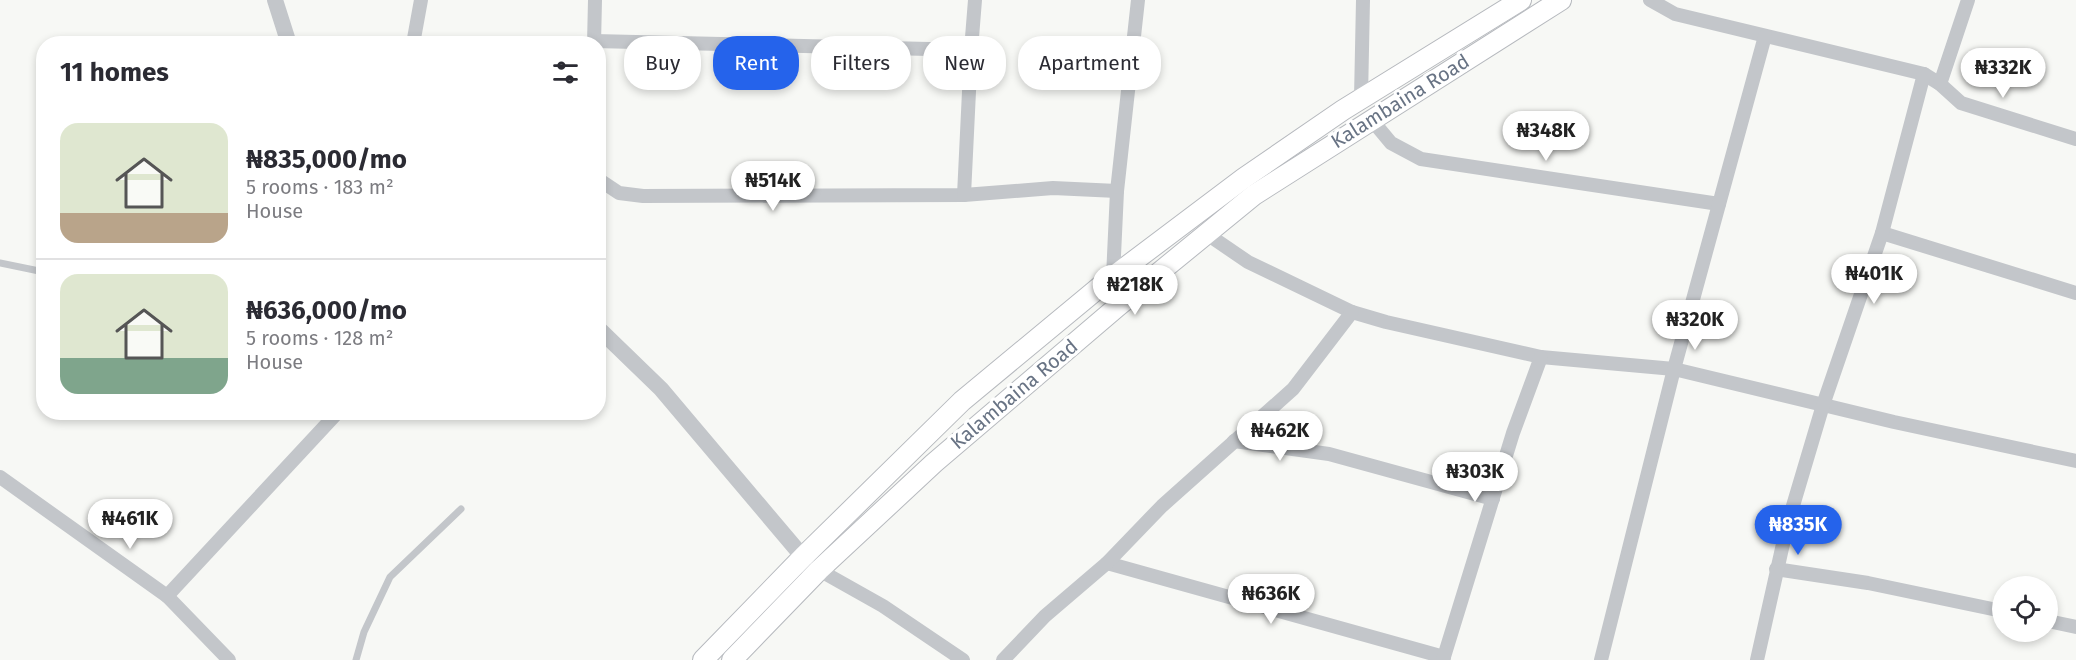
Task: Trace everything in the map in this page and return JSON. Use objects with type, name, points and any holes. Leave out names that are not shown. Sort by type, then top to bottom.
[{"type":"main road","name":"Kalambaina Road","points":[[703,660],[802,557],[962,401],[1113,277],[1244,178],[1361,98],[1521,0]]},
{"type":"main road","name":"Kalambaina Road","points":[[732,660],[816,572],[934,463],[1254,195],[1561,0]]},
{"type":"street","points":[[274,0],[286,36]]},
{"type":"street","points":[[414,36],[421,0]]},
{"type":"street","points":[[594,0],[594,36]]},
{"type":"street","points":[[972,36],[975,0]]},
{"type":"street","points":[[1113,277],[1117,191],[1138,0]]},
{"type":"street","points":[[1361,98],[1363,0]]},
{"type":"street","points":[[1650,0],[1675,14],[1924,74],[1940,84],[1961,103],[2076,139]]},
{"type":"street","points":[[1940,84],[1968,0]]},
{"type":"street","points":[[1601,660],[1674,369],[1765,36]]},
{"type":"street","points":[[606,42],[923,49]]},
{"type":"street","points":[[1757,660],[1776,569],[1823,405],[1882,233],[1924,74]]},
{"type":"street","points":[[964,195],[969,90]]},
{"type":"street","points":[[1371,119],[1390,143],[1421,159],[1719,204]]},
{"type":"street","points":[[606,184],[619,193],[643,196],[964,195],[1053,188],[1117,191]]},
{"type":"street","points":[[1882,233],[2076,293]]},
{"type":"street","points":[[1207,234],[1248,262],[1352,312],[1386,322],[1541,357],[1674,369],[1823,405],[2076,461]]},
{"type":"street","points":[[1003,660],[1045,616],[1107,563],[1162,506],[1293,389],[1352,312]]},
{"type":"street","points":[[606,336],[661,388],[816,572],[883,606],[963,660]]},
{"type":"street","points":[[1107,563],[1444,659],[1493,499],[1541,357]]},
{"type":"street","points":[[167,596],[331,420]]},
{"type":"street","points":[[1234,441],[1329,454],[1493,499]]},
{"type":"street","points":[[0,477],[167,596],[229,660]]},
{"type":"street","points":[[1776,569],[1868,583],[1992,609]]},
{"type":"street","points":[[2058,623],[2076,627]]},
{"type":"lane","points":[[0,262],[36,270]]},
{"type":"lane","points":[[356,660],[364,632],[390,577],[461,509]]}]
